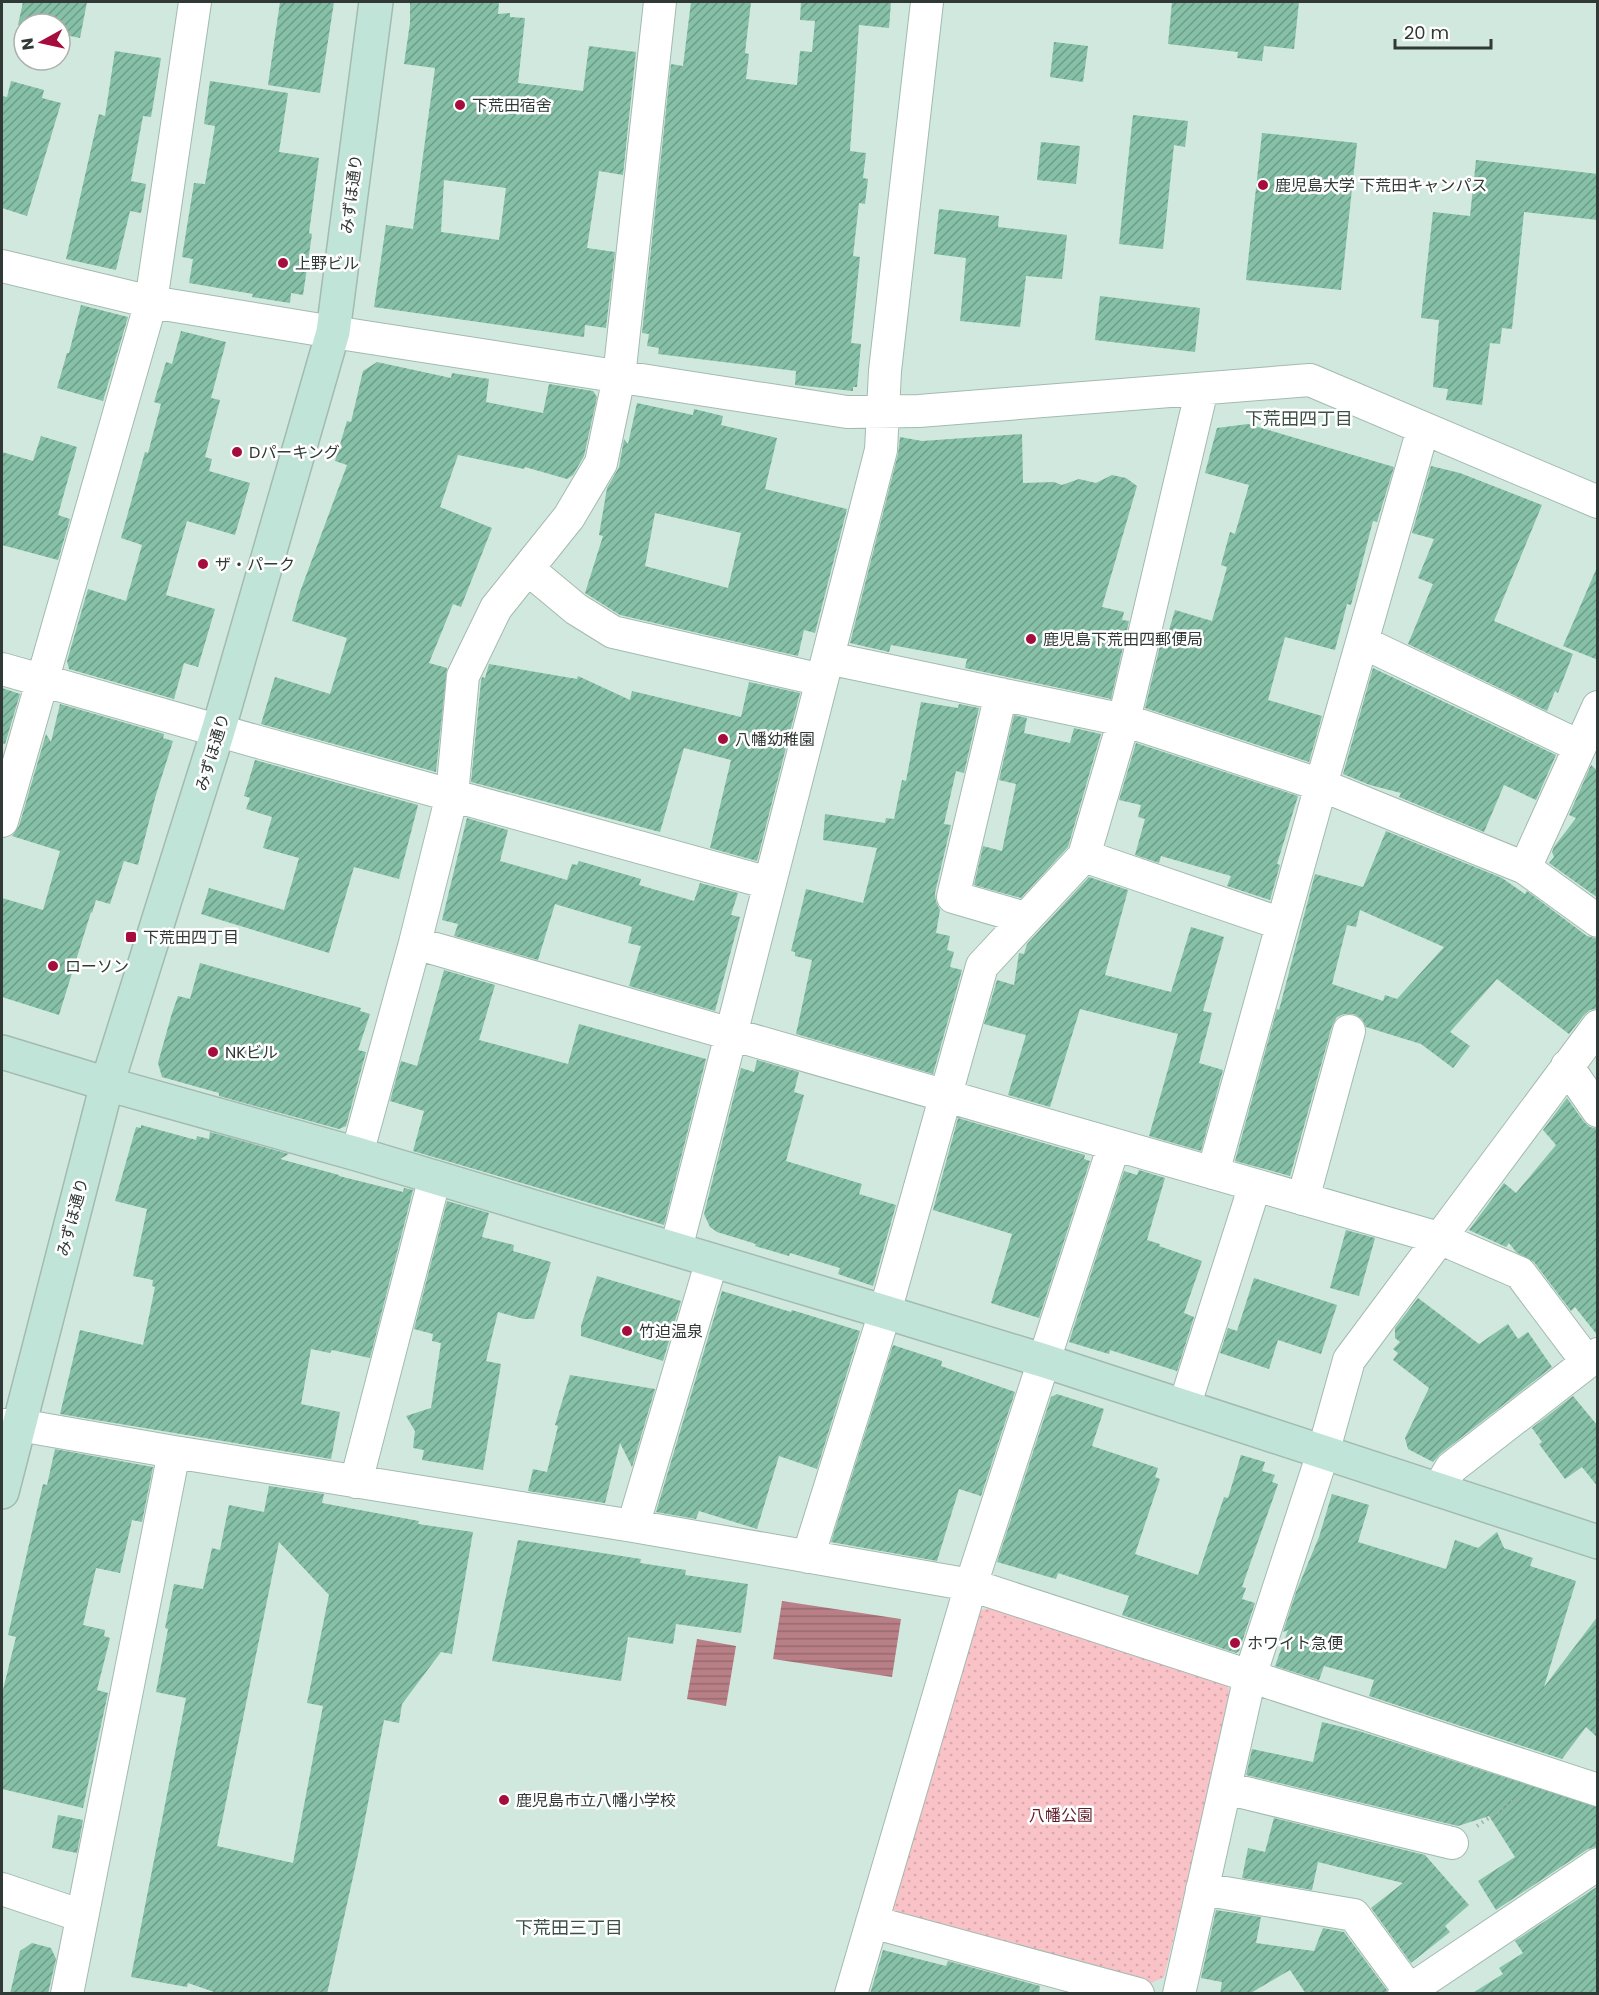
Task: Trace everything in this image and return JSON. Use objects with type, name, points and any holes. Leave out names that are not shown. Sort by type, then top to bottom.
[{"type":"street","points":[[2,821],[151,302],[195,2]]},
{"type":"street","name":"みずほ通り","points":[[2,1492],[10,1425],[107,1084],[218,731],[333,332],[376,2]]},
{"type":"street","points":[[357,1154],[415,943],[452,795],[463,676],[496,608],[569,517],[601,463],[619,377],[660,2]]},
{"type":"street","points":[[676,1249],[881,450],[885,371],[927,2]]},
{"type":"street","points":[[2,266],[151,302],[847,412],[919,411],[1310,380],[1598,502]]},
{"type":"street","points":[[808,1557],[885,1312],[982,966],[1084,856],[1124,720],[1202,389]]},
{"type":"street","points":[[1213,1173],[1423,429]]},
{"type":"street","points":[[528,569],[576,609],[613,632],[825,669],[1001,694],[1124,720],[1321,785],[1525,868],[1598,921]]},
{"type":"street","points":[[1362,642],[1579,746]]},
{"type":"street","points":[[2,669],[769,884]]},
{"type":"street","points":[[1001,694],[953,897],[1025,918]]},
{"type":"street","points":[[1525,868],[1598,707]]},
{"type":"street","points":[[1084,856],[1282,924]]},
{"type":"street","points":[[415,943],[1439,1238],[1520,1273],[1592,1358],[1451,1468],[1438,1490]]},
{"type":"street","points":[[1179,1994],[1250,1676],[1323,1453],[1349,1360],[1598,1026]]},
{"type":"street","points":[[1303,1199],[1349,1031]]},
{"type":"street","points":[[2,1052],[435,1177],[1045,1361],[1598,1542]]},
{"type":"street","points":[[1567,1066],[1598,1111]]},
{"type":"street","points":[[851,1994],[971,1585],[1114,1145]]},
{"type":"street","points":[[356,1482],[435,1177]]},
{"type":"street","points":[[1184,1407],[1255,1185]]},
{"type":"street","points":[[633,1526],[712,1260]]},
{"type":"street","points":[[10,1425],[633,1526],[971,1585],[1598,1790]]},
{"type":"street","points":[[67,1994],[174,1452]]},
{"type":"street","points":[[1225,1788],[1452,1843]]},
{"type":"street","points":[[1202,1889],[1354,1915],[1406,1992],[1598,1864]]},
{"type":"street","points":[[2,1889],[82,1916]]},
{"type":"street","points":[[872,1922],[1138,1994]]},
{"type":"path","points":[[1452,1843],[1551,1775]]},
{"type":"green space","name":"八幡公園","points":[[992,1607],[1227,1686],[1232,1697],[1164,1977],[1149,1984],[897,1915],[892,1908],[975,1612]]},
{"type":"shaded area","points":[[782,1601],[901,1619],[892,1677],[773,1659]]},
{"type":"shaded area","points":[[697,1639],[736,1646],[726,1706],[687,1699]]},
{"type":"building","points":[[23,2],[87,2],[80,38],[72,36],[72,12],[21,12]]},
{"type":"building","points":[[280,2],[334,2],[320,93],[268,85]]},
{"type":"building","points":[[410,2],[499,2],[498,14],[510,13],[510,17],[525,18],[518,83],[583,91],[589,46],[636,52],[623,175],[599,171],[587,248],[615,252],[606,328],[585,325],[584,337],[374,307],[386,225],[413,229],[435,68],[404,64],[410,23]],"holes":[[[444,180],[506,188],[499,240],[441,232]]]},
{"type":"building","points":[[691,2],[751,2],[745,53],[749,54],[746,79],[797,85],[800,51],[812,52],[815,21],[800,20],[801,2],[891,2],[889,28],[859,25],[850,151],[866,153],[863,178],[868,179],[865,204],[859,203],[853,256],[860,257],[851,343],[861,344],[857,387],[853,387],[853,391],[795,385],[796,371],[658,354],[659,348],[647,346],[649,334],[642,333],[671,64],[683,66]]},
{"type":"building","points":[[1172,2],[1299,2],[1294,49],[1264,46],[1262,61],[1237,58],[1238,52],[1168,44]]},
{"type":"building","points":[[1054,42],[1088,46],[1083,82],[1050,77]]},
{"type":"building","points":[[115,51],[161,58],[151,117],[143,116],[131,181],[146,184],[141,213],[130,211],[116,270],[66,259],[99,114],[105,116]]},
{"type":"building","points":[[11,81],[44,90],[42,98],[61,103],[27,216],[2,208],[2,96],[7,97]]},
{"type":"building","points":[[210,81],[288,93],[279,152],[319,158],[309,233],[312,234],[303,295],[291,293],[290,303],[189,283],[193,259],[182,257],[194,183],[205,184],[215,126],[204,124]]},
{"type":"building","points":[[1133,115],[1188,121],[1185,147],[1174,145],[1163,249],[1119,244]]},
{"type":"building","points":[[1262,133],[1357,143],[1341,290],[1246,280]]},
{"type":"building","points":[[1041,142],[1080,146],[1076,184],[1037,180]]},
{"type":"building","points":[[1476,160],[1598,174],[1598,220],[1524,212],[1512,329],[1502,328],[1500,344],[1490,343],[1482,405],[1446,400],[1448,389],[1433,387],[1439,320],[1421,318],[1433,212],[1470,216]]},
{"type":"building","points":[[939,209],[999,216],[998,227],[1067,235],[1062,279],[1026,276],[1020,327],[960,321],[966,258],[934,254]]},
{"type":"building","points":[[1100,296],[1200,308],[1195,352],[1095,340]]},
{"type":"building","points":[[81,305],[128,317],[103,401],[57,388],[67,353],[69,353]]},
{"type":"building","points":[[181,331],[226,342],[211,398],[220,400],[205,457],[212,459],[209,471],[250,483],[235,535],[187,521],[166,595],[215,609],[198,667],[184,663],[174,699],[69,669],[67,661],[88,589],[126,601],[142,545],[121,538],[161,404],[154,402],[166,362],[172,364]]},
{"type":"building","points":[[377,362],[451,378],[452,373],[489,379],[486,402],[543,413],[549,384],[593,391],[597,397],[584,456],[573,475],[567,479],[525,467],[524,469],[458,455],[440,507],[492,528],[461,607],[453,604],[429,663],[447,668],[436,772],[261,724],[275,677],[330,694],[347,638],[292,621],[300,592],[347,465],[335,461],[347,421],[351,422],[363,371]]},
{"type":"building","points":[[637,403],[693,415],[694,409],[723,416],[721,425],[777,438],[765,489],[847,509],[815,633],[804,630],[798,656],[620,615],[585,593],[603,536],[599,535],[607,488],[619,467],[624,439],[628,444]],"holes":[[[655,513],[741,533],[728,588],[645,566]]]},
{"type":"building","points":[[1248,424],[1394,467],[1377,522],[1373,521],[1351,605],[1347,604],[1335,650],[1285,637],[1268,700],[1322,716],[1309,762],[1145,708],[1164,629],[1169,630],[1175,610],[1212,621],[1227,567],[1221,565],[1230,532],[1235,534],[1249,485],[1205,473],[1217,428]]},
{"type":"building","points":[[1022,434],[1023,483],[1054,482],[1062,485],[1079,479],[1096,483],[1112,475],[1126,478],[1137,486],[1102,607],[1124,612],[1122,620],[1129,621],[1111,699],[965,668],[967,659],[891,645],[889,652],[850,643],[898,454],[900,437],[922,441]]},
{"type":"building","points":[[41,436],[77,447],[58,515],[70,519],[58,560],[2,545],[2,452],[33,461]]},
{"type":"building","points":[[1431,466],[1460,473],[1542,505],[1494,621],[1573,654],[1558,693],[1555,691],[1547,711],[1408,644],[1433,584],[1418,578],[1434,539],[1412,533]]},
{"type":"building","points":[[1598,565],[1598,660],[1563,646]]},
{"type":"building","points":[[489,664],[577,679],[578,676],[630,700],[632,691],[741,717],[749,682],[800,693],[757,861],[710,848],[731,760],[684,748],[660,832],[471,782],[481,681],[482,677],[485,678]]},
{"type":"building","points":[[1373,668],[1556,755],[1536,800],[1504,785],[1484,832],[1399,797],[1401,793],[1370,785],[1343,774]]},
{"type":"building","points":[[2,688],[20,694],[5,744],[2,743]]},
{"type":"building","points":[[921,702],[958,708],[959,704],[979,708],[964,773],[956,771],[944,824],[951,825],[935,893],[940,910],[936,933],[950,936],[947,950],[954,952],[950,967],[962,970],[933,1074],[796,1034],[812,960],[795,956],[795,952],[791,951],[806,889],[863,903],[877,848],[823,840],[825,814],[885,823],[886,818],[894,819],[902,780],[906,781]]},
{"type":"building","points":[[60,704],[164,734],[163,738],[173,741],[155,798],[138,865],[124,861],[110,904],[96,900],[59,1015],[2,997],[2,898],[43,910],[60,851],[12,836],[19,826],[46,734],[51,742]]},
{"type":"building","points":[[1014,715],[1027,718],[1024,733],[1070,743],[1074,728],[1101,734],[1068,847],[1021,898],[974,885],[983,846],[1002,851],[1016,784],[999,780]]},
{"type":"building","points":[[1136,743],[1298,796],[1277,864],[1280,865],[1270,900],[1227,886],[1231,876],[1161,856],[1159,863],[1135,855],[1145,819],[1138,817],[1141,805],[1119,800]]},
{"type":"building","points":[[255,760],[418,805],[399,879],[354,867],[329,953],[201,914],[209,888],[284,910],[299,858],[263,848],[272,817],[246,809],[250,798],[244,796]]},
{"type":"building","points":[[1591,765],[1598,771],[1598,898],[1549,863],[1554,857],[1552,852],[1554,847],[1576,818],[1569,815]]},
{"type":"building","points":[[467,818],[508,830],[500,861],[567,880],[572,864],[577,865],[579,861],[641,879],[639,885],[694,901],[700,883],[738,893],[731,915],[740,917],[715,1011],[629,986],[641,946],[628,943],[632,927],[555,904],[538,960],[454,936],[458,924],[442,920]]},
{"type":"building","points":[[1386,831],[1502,878],[1525,894],[1527,891],[1587,936],[1598,939],[1598,1008],[1584,1015],[1569,1034],[1497,979],[1450,1032],[1470,1046],[1453,1068],[1421,1044],[1366,1027],[1362,1019],[1354,1014],[1344,1014],[1337,1017],[1332,1026],[1290,1176],[1235,1161],[1277,1009],[1279,1010],[1315,874],[1363,887]],"holes":[[[1360,910],[1444,947],[1397,999],[1385,995],[1383,1001],[1332,984],[1347,925],[1356,927]]]},
{"type":"building","points":[[1089,877],[1128,890],[1105,975],[1171,992],[1191,927],[1224,937],[1203,1011],[1212,1013],[1199,1063],[1223,1070],[1201,1151],[1149,1136],[1178,1034],[1080,1009],[1050,1107],[1008,1095],[1026,1035],[984,1024],[997,980],[1014,985],[1019,953],[1024,954],[1027,944]]},
{"type":"building","points":[[200,963],[361,1008],[360,1011],[370,1014],[358,1050],[366,1052],[346,1126],[339,1129],[219,1096],[219,1093],[162,1077],[158,1063],[172,1013],[178,996],[190,999]]},
{"type":"building","points":[[444,970],[495,985],[479,1040],[568,1064],[579,1024],[706,1059],[664,1225],[413,1151],[424,1111],[390,1101],[401,1061],[417,1066]]},
{"type":"building","points":[[757,1060],[799,1072],[794,1092],[804,1095],[786,1161],[862,1184],[859,1194],[896,1205],[873,1286],[838,1274],[840,1268],[790,1253],[789,1256],[755,1246],[756,1244],[717,1232],[710,1227],[704,1214],[741,1068],[754,1072]]},
{"type":"building","points":[[1567,1098],[1584,1122],[1598,1129],[1598,1336],[1575,1307],[1571,1311],[1534,1262],[1516,1252],[1509,1243],[1506,1247],[1469,1230],[1504,1183],[1516,1193],[1556,1145],[1543,1130]]},
{"type":"building","points":[[958,1118],[1085,1155],[1084,1159],[1090,1161],[1039,1318],[991,1303],[1012,1234],[933,1210]]},
{"type":"building","points":[[141,1125],[196,1140],[197,1136],[209,1139],[210,1132],[289,1154],[280,1159],[339,1176],[403,1192],[404,1188],[413,1190],[370,1358],[332,1350],[330,1353],[311,1349],[301,1404],[340,1412],[331,1459],[60,1414],[80,1330],[143,1345],[155,1287],[152,1286],[153,1280],[133,1276],[147,1209],[115,1201],[136,1127],[141,1128]]},
{"type":"building","points":[[1139,1170],[1165,1178],[1147,1240],[1202,1261],[1184,1313],[1194,1317],[1177,1371],[1110,1350],[1109,1354],[1069,1342],[1124,1171],[1137,1175]]},
{"type":"building","points":[[447,1201],[489,1213],[482,1237],[514,1245],[513,1251],[551,1262],[534,1319],[524,1319],[498,1312],[486,1361],[501,1364],[483,1470],[422,1460],[424,1450],[413,1448],[415,1431],[406,1416],[431,1408],[441,1343],[432,1341],[433,1334],[414,1329]]},
{"type":"building","points":[[1346,1230],[1375,1238],[1359,1296],[1330,1288]]},
{"type":"building","name":"竹迫温泉","points":[[597,1276],[681,1301],[663,1361],[581,1336],[581,1326]]},
{"type":"building","points":[[1254,1278],[1337,1305],[1321,1354],[1278,1340],[1269,1369],[1220,1353],[1228,1328],[1237,1331]]},
{"type":"building","points":[[722,1291],[860,1331],[817,1469],[779,1456],[757,1529],[699,1511],[696,1519],[656,1512]]},
{"type":"building","points":[[1418,1298],[1479,1344],[1508,1324],[1518,1339],[1528,1332],[1552,1367],[1440,1454],[1433,1462],[1408,1449],[1405,1438],[1429,1388],[1393,1360],[1398,1353],[1393,1349],[1400,1342],[1395,1338],[1395,1328]]},
{"type":"building","points":[[893,1345],[942,1361],[941,1366],[1015,1392],[981,1496],[959,1489],[937,1561],[831,1542]]},
{"type":"building","points":[[570,1375],[655,1389],[632,1467],[620,1443],[605,1503],[528,1491],[533,1469],[547,1472],[558,1426],[555,1425]]},
{"type":"building","points":[[1057,1394],[1104,1409],[1092,1446],[1158,1468],[1155,1477],[1160,1479],[1135,1554],[1198,1575],[1224,1497],[1228,1498],[1241,1455],[1265,1462],[1262,1471],[1275,1475],[1272,1482],[1278,1484],[1242,1587],[1246,1588],[1242,1599],[1255,1603],[1239,1651],[1236,1653],[1122,1615],[1129,1596],[1058,1573],[1056,1579],[997,1562],[1051,1397]]},
{"type":"building","points":[[1573,1396],[1598,1426],[1598,1487],[1582,1467],[1565,1479],[1539,1444],[1542,1442],[1532,1428]]},
{"type":"building","points":[[55,1449],[153,1467],[142,1522],[132,1520],[120,1573],[96,1568],[83,1625],[105,1630],[104,1636],[110,1638],[97,1690],[108,1693],[83,1808],[2,1789],[2,1694],[16,1637],[8,1635],[43,1484],[47,1485]]},
{"type":"building","points":[[269,1486],[324,1494],[322,1503],[419,1521],[418,1524],[473,1532],[452,1654],[441,1652],[402,1704],[399,1723],[384,1720],[359,1850],[327,1994],[220,1994],[188,1983],[187,1987],[131,1977],[186,1698],[156,1692],[174,1584],[203,1589],[212,1548],[220,1550],[229,1505],[264,1512]],"holes":[[[279,1542],[329,1595],[307,1703],[323,1706],[293,1863],[217,1846]]]},
{"type":"building","points":[[1332,1494],[1369,1505],[1358,1542],[1446,1569],[1455,1540],[1478,1548],[1497,1532],[1504,1548],[1533,1558],[1530,1566],[1576,1581],[1544,1687],[1598,1616],[1598,1738],[1586,1727],[1562,1759],[1369,1696],[1374,1680],[1324,1666],[1319,1680],[1275,1666],[1288,1630],[1283,1632],[1296,1592],[1319,1537]]},
{"type":"building","points":[[518,1540],[641,1559],[640,1563],[686,1570],[685,1575],[748,1584],[741,1633],[676,1624],[673,1644],[628,1637],[621,1681],[492,1661]]},
{"type":"building","points":[[1322,1722],[1359,1731],[1598,1807],[1598,1846],[1588,1849],[1496,1910],[1478,1881],[1515,1857],[1489,1816],[1458,1826],[1246,1775],[1252,1749],[1313,1762]]},
{"type":"building","points":[[58,1815],[83,1820],[77,1853],[52,1848]]},
{"type":"building","points":[[1274,1818],[1425,1855],[1469,1905],[1445,1926],[1450,1932],[1411,1963],[1371,1908],[1403,1883],[1318,1862],[1312,1890],[1242,1878],[1248,1848],[1265,1852]]},
{"type":"building","points":[[1598,1886],[1598,1994],[1471,1994],[1503,1974],[1499,1968],[1523,1953],[1515,1941]]},
{"type":"building","points":[[1216,1910],[1261,1917],[1256,1943],[1314,1951],[1323,1928],[1344,1932],[1387,1990],[1386,1994],[1306,1994],[1290,1970],[1249,1994],[1220,1994],[1222,1982],[1201,1978]]},
{"type":"building","points":[[32,1943],[51,1948],[56,1959],[48,1994],[10,1994],[20,1951]]},
{"type":"building","points":[[883,1950],[946,1966],[948,1961],[1040,1986],[1039,1994],[870,1994]]},
{"type":"place","name":"下荒田宿舍","points":[[460,105]]},
{"type":"place","name":"鹿児島大学 下荒田キャンパス","points":[[1263,185]]},
{"type":"place","name":"上野ビル","points":[[283,263]]},
{"type":"place","name":"Dパーキング","points":[[237,452]]},
{"type":"place","name":"ザ・パーク","points":[[203,564]]},
{"type":"place","name":"鹿児島下荒田四郵便局","points":[[1031,639]]},
{"type":"place","name":"八幡幼稚園","points":[[723,739]]},
{"type":"place","name":"下荒田四丁目","points":[[131,937]]},
{"type":"place","name":"ローソン","points":[[53,966]]},
{"type":"place","name":"NKビル","points":[[213,1052]]},
{"type":"place","name":"竹迫温泉","points":[[627,1331]]},
{"type":"place","name":"ホワイト急便","points":[[1235,1643]]},
{"type":"place","name":"鹿児島市立八幡小学校","points":[[504,1800]]},
{"type":"district","name":"下荒田四丁目","points":[[1299,419]]},
{"type":"district","name":"下荒田三丁目","points":[[569,1928]]}]
